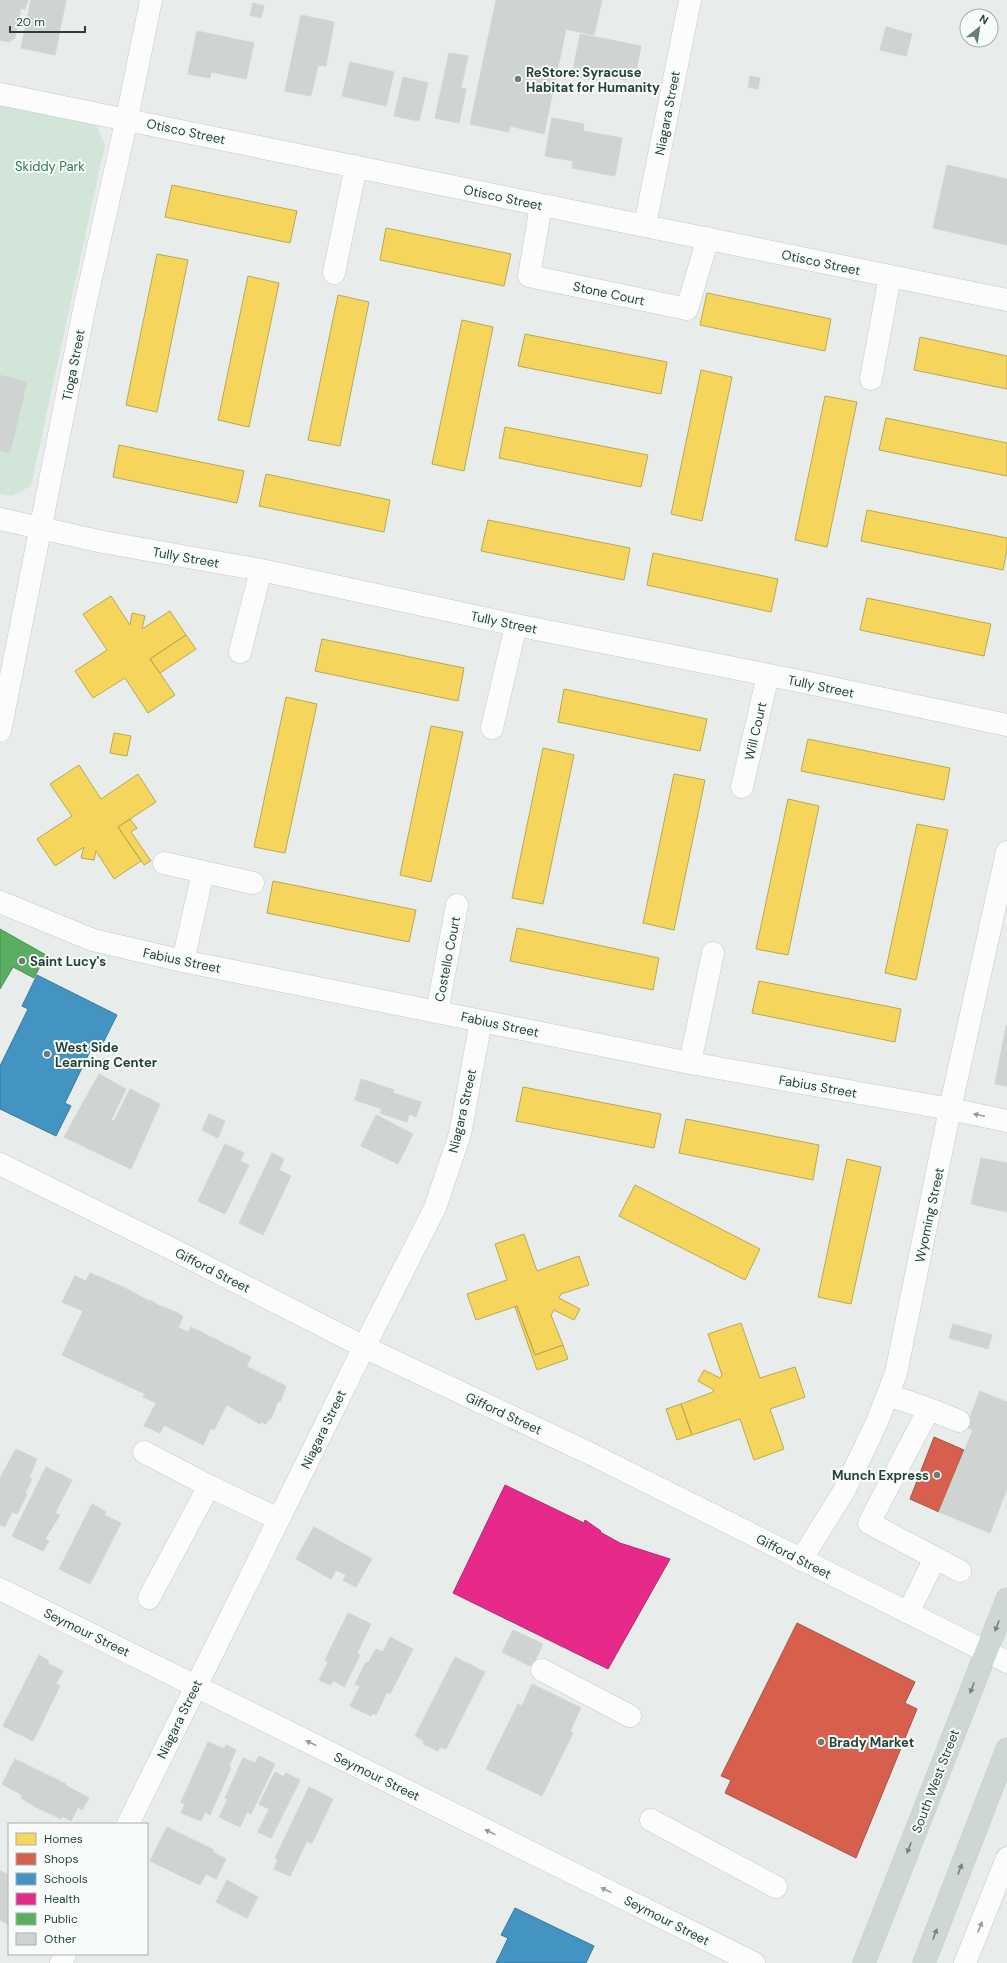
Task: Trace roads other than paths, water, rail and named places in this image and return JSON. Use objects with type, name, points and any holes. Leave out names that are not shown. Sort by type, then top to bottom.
[{"type":"main road","name":"South West Street","points":[[864,1963],[1007,1599]]},
{"type":"main road","points":[[924,1963],[1007,1749]]},
{"type":"street","name":"Tioga Street","points":[[0,731],[85,305],[127,118],[151,0]]},
{"type":"street","name":"Niagara Street","points":[[644,225],[690,0]]},
{"type":"street","name":"Otisco Street","points":[[0,94],[127,118],[541,205],[1007,300]]},
{"type":"street","points":[[334,273],[356,166]]},
{"type":"street","name":"Stone Court","points":[[541,205],[529,276],[687,309],[708,238]]},
{"type":"street","points":[[871,379],[890,276]]},
{"type":"street","name":"Tully Street","points":[[0,519],[103,542],[261,570],[516,625],[768,675],[1007,725]]},
{"type":"street","points":[[240,652],[261,570]]},
{"type":"street","points":[[492,728],[516,625]]},
{"type":"street","name":"Will Court","points":[[742,787],[768,675]]},
{"type":"street","name":"Wyoming Street","points":[[801,1560],[844,1491],[877,1422],[896,1373],[950,1109],[1007,852]]},
{"type":"street","points":[[164,864],[253,883]]},
{"type":"street","points":[[183,961],[203,872]]},
{"type":"street","name":"Fabius Street","points":[[0,902],[93,940],[183,961],[481,1020],[690,1064],[950,1109],[1007,1121]]},
{"type":"street","name":"Costello Court","points":[[437,1012],[457,905]]},
{"type":"street","points":[[690,1064],[713,953]]},
{"type":"street","name":"Niagara Street","points":[[128,1823],[278,1519],[435,1208],[460,1134],[481,1020]]},
{"type":"street","name":"Gifford Street","points":[[0,1164],[170,1248],[364,1347],[593,1455],[1007,1662]]},
{"type":"street","points":[[888,1395],[959,1421]]},
{"type":"street","points":[[929,1409],[869,1523],[960,1571]]},
{"type":"street","points":[[144,1452],[209,1486],[278,1519]]},
{"type":"street","points":[[149,1598],[209,1486]]},
{"type":"street","points":[[908,1613],[935,1558]]},
{"type":"street","name":"Seymour Street","points":[[0,1589],[754,1963]]},
{"type":"street","points":[[542,1670],[630,1716]]},
{"type":"street","points":[[651,1820],[776,1887]]},
{"type":"street","points":[[965,1963],[1007,1858]]},
{"type":"place","name":"ReStore: Syracuse Habitat for Humanity","points":[[518,79]]},
{"type":"place","name":"Saint Lucy's","points":[[22,961]]},
{"type":"place","name":"West Side Learning Center","points":[[47,1054]]},
{"type":"place","name":"Munch Express","points":[[937,1475]]},
{"type":"place","name":"Brady Market","points":[[821,1742]]},
{"type":"park label","name":"Skiddy Park","points":[[50,166]]}]
